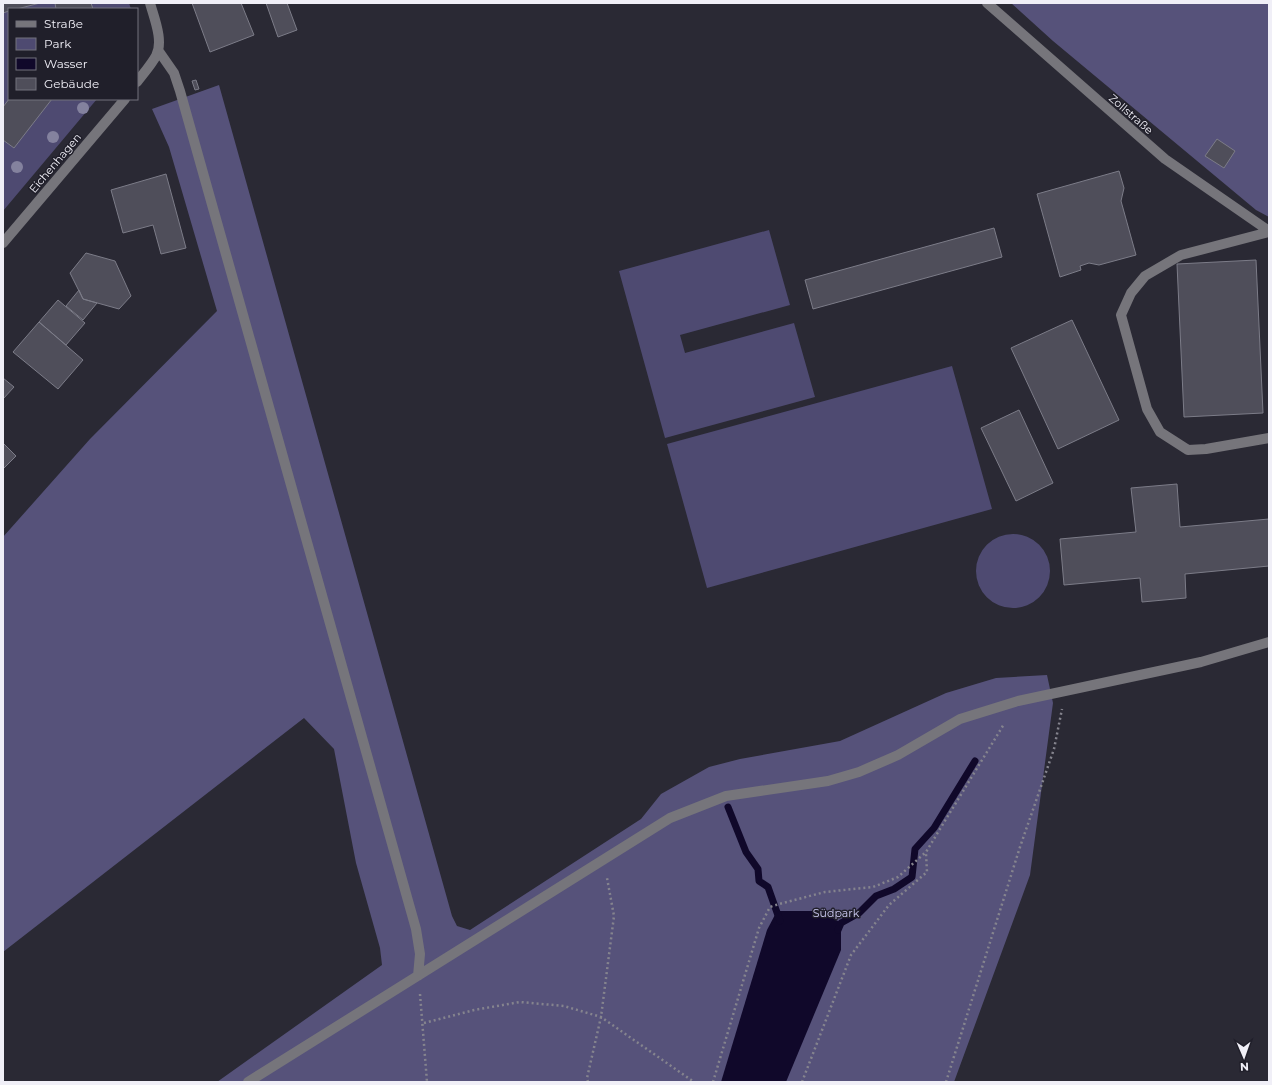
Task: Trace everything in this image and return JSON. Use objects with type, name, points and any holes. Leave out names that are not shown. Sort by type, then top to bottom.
[{"type":"street","points":[[138,81],[156,56],[158,50],[158,33],[150,3]]},
{"type":"street","name":"Zollstraße","points":[[987,3],[1165,159],[1269,231]]},
{"type":"street","points":[[158,50],[174,73],[180,91],[416,929],[420,954],[418,976]]},
{"type":"street","name":"Eichenhagen","points":[[3,243],[124,100]]},
{"type":"street","points":[[1269,231],[1181,255],[1145,276],[1131,293],[1121,315],[1147,409],[1160,432],[1188,450],[1206,449],[1269,438]]},
{"type":"street","points":[[248,1082],[670,818],[726,796],[828,781],[859,772],[898,755],[960,719],[1018,701],[1201,662],[1269,642]]},
{"type":"path","points":[[946,1082],[1020,847],[1054,749],[1062,712],[1062,692]]},
{"type":"path","points":[[712,1082],[759,928],[770,908],[779,904],[825,892],[873,887],[898,877],[926,852],[1018,701]]},
{"type":"path","points":[[802,1082],[851,955],[889,905],[927,872],[926,852]]},
{"type":"path","points":[[588,1082],[587,1078],[601,1017],[614,916],[604,858]]},
{"type":"path","points":[[418,976],[424,1022],[427,1082]]},
{"type":"path","points":[[424,1022],[474,1010],[520,1002],[564,1006],[601,1017],[694,1082]]},
{"type":"green space","points":[[3,3],[129,3],[131,8],[8,8],[8,100],[96,100],[3,211]]},
{"type":"green space","points":[[1011,3],[1269,3],[1269,217],[1256,210],[1053,41]]},
{"type":"green space","name":"Südpark","points":[[219,85],[452,916],[457,926],[470,930],[641,819],[661,794],[709,767],[740,759],[840,741],[946,693],[996,678],[1047,675],[1053,703],[1030,875],[954,1082],[217,1082],[382,965],[380,948],[356,863],[334,749],[304,718],[3,952],[3,537],[90,439],[217,311],[169,147],[152,109]]},
{"type":"green space","points":[[769,230],[790,305],[680,335],[685,353],[794,323],[815,397],[665,438],[619,271]]},
{"type":"green space","points":[[952,366],[992,509],[707,588],[667,444]]},
{"type":"green space","points":[[1006,534],[1020,534],[1034,540],[1044,550],[1050,564],[1048,585],[1044,592],[1034,602],[1020,608],[1006,608],[992,602],[982,592],[976,578],[976,564],[982,550],[992,540]]},
{"type":"water","points":[[777,911],[821,911],[841,923],[841,950],[786,1082],[721,1082],[767,930]]},
{"type":"building","points":[[3,3],[40,3],[21,8],[8,8],[8,11],[3,13]]},
{"type":"building","points":[[55,3],[91,3],[93,8],[56,8]]},
{"type":"building","points":[[192,3],[241,3],[254,35],[210,52]]},
{"type":"building","points":[[266,3],[287,3],[297,30],[278,37]]},
{"type":"building","points":[[196,80],[199,89],[195,90],[192,81]]},
{"type":"building","points":[[8,100],[51,100],[14,148],[3,140],[3,107]]},
{"type":"building","points":[[1217,139],[1235,151],[1224,168],[1205,156]]},
{"type":"building","points":[[1119,171],[1124,188],[1121,201],[1136,255],[1099,265],[1089,263],[1080,266],[1081,270],[1060,277],[1037,194]]},
{"type":"building","points":[[166,174],[186,248],[161,254],[153,225],[123,233],[111,190]]},
{"type":"building","points":[[994,228],[1002,257],[813,309],[805,280]]},
{"type":"building","points":[[86,253],[115,261],[131,296],[119,309],[83,299],[70,273]]},
{"type":"building","points":[[1256,260],[1263,413],[1184,417],[1177,264]]},
{"type":"building","points":[[79,290],[83,299],[97,303],[83,320],[66,306]]},
{"type":"building","points":[[58,300],[85,323],[66,345],[39,322]]},
{"type":"building","points":[[1072,320],[1119,420],[1058,449],[1011,348]]},
{"type":"building","points":[[39,322],[83,360],[58,389],[13,352]]},
{"type":"building","points":[[3,378],[14,387],[3,399]]},
{"type":"building","points":[[1019,410],[1053,483],[1016,501],[981,428]]},
{"type":"building","points":[[3,443],[16,456],[3,469]]},
{"type":"building","points":[[1177,484],[1180,527],[1269,519],[1269,566],[1185,574],[1186,598],[1142,602],[1140,578],[1064,585],[1060,539],[1136,532],[1131,488]]},
{"type":"waterway","points":[[838,930],[841,923],[859,913],[876,896],[894,889],[912,877],[915,849],[934,828],[975,761]]},
{"type":"waterway","points":[[728,807],[746,852],[758,869],[759,881],[768,887],[780,921]]}]
